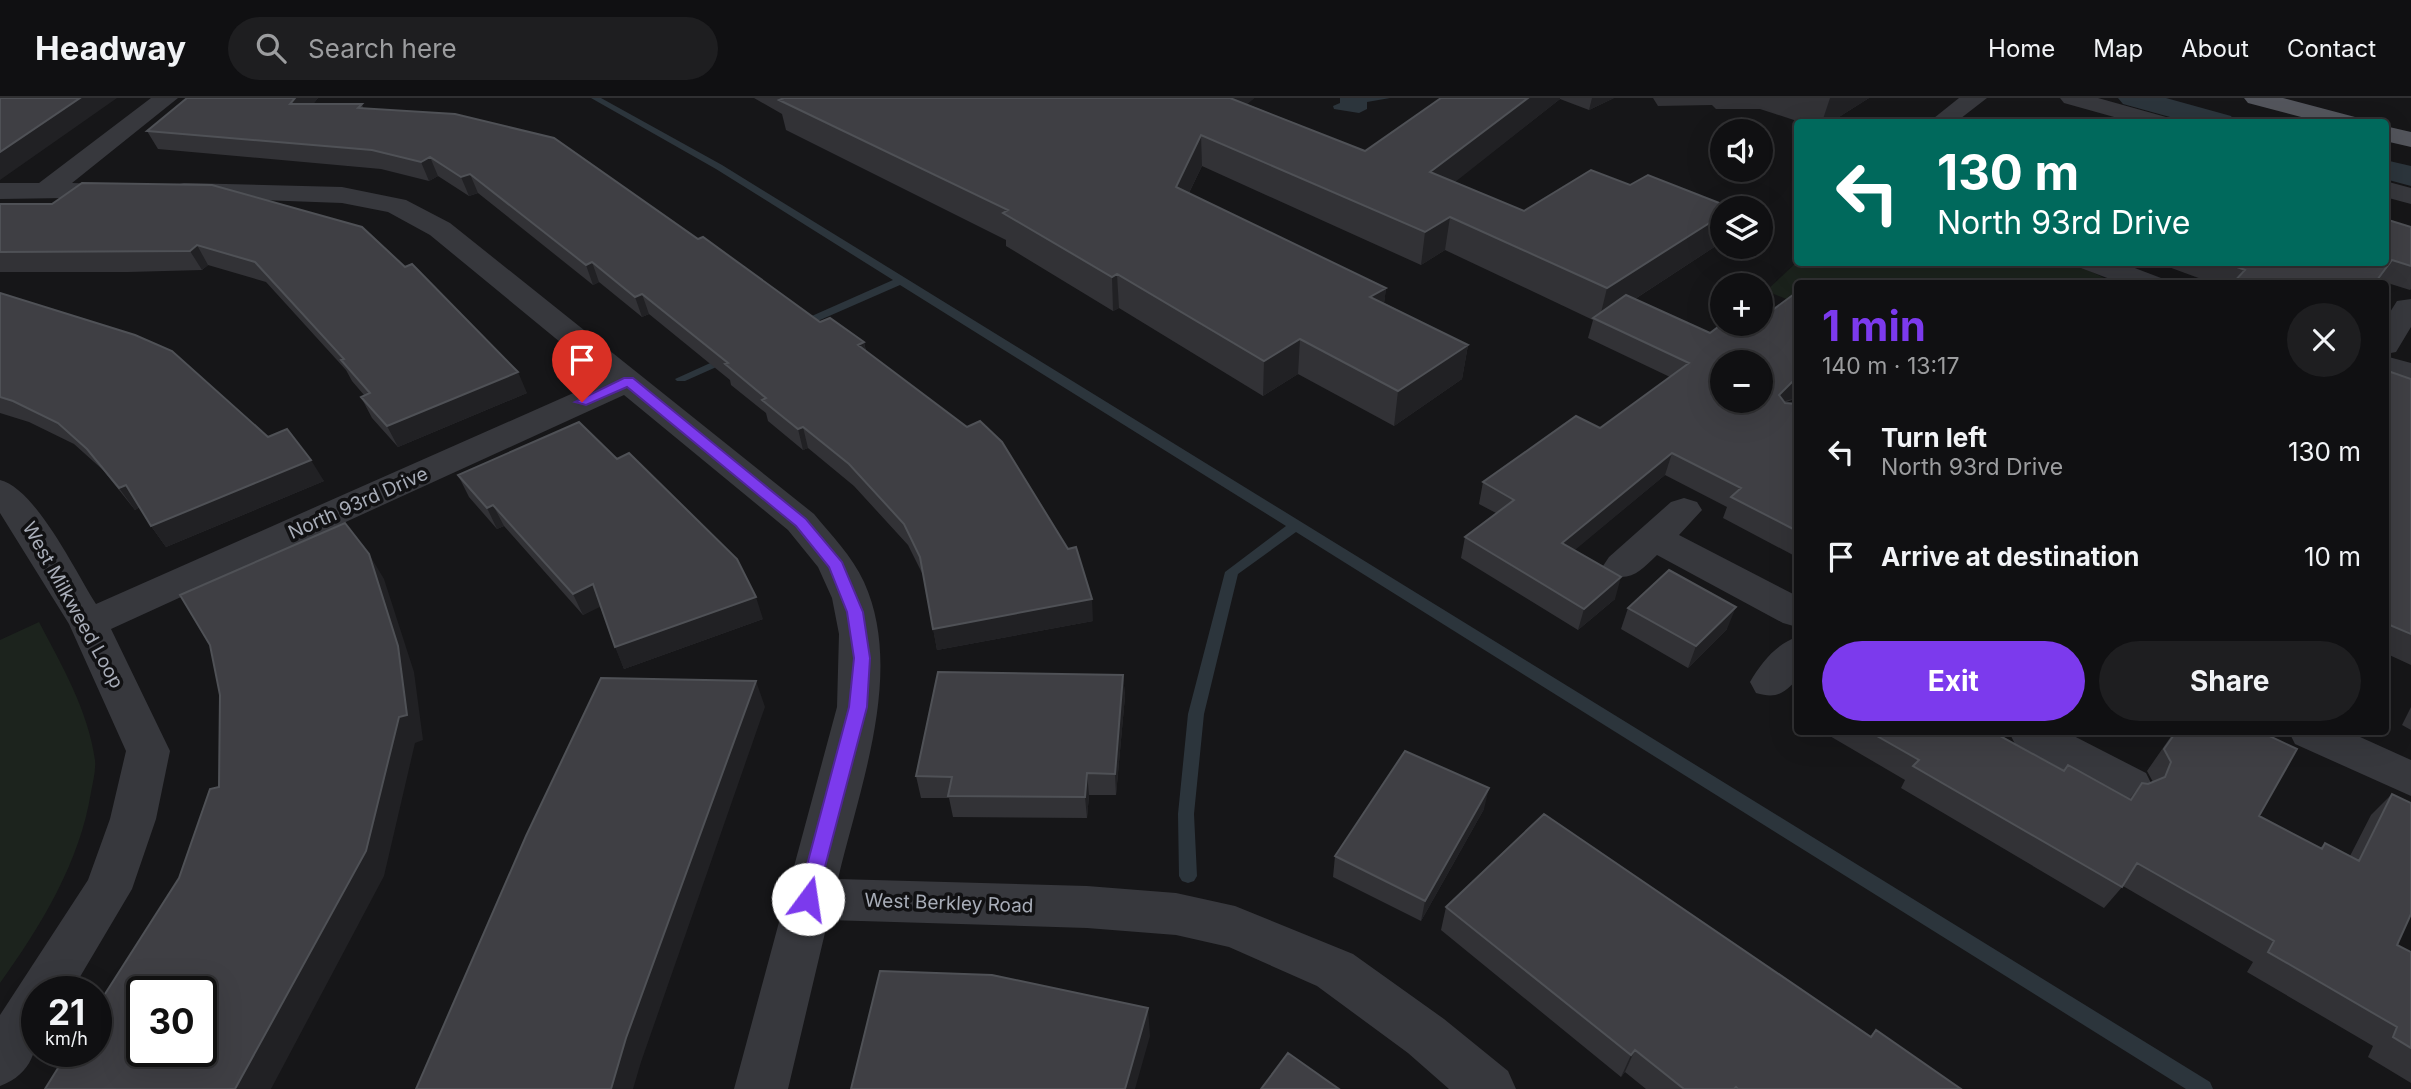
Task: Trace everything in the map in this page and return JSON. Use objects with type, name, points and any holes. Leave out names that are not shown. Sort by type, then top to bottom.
[{"type":"main road","points":[[2256,98],[2335,119]]},
{"type":"main road","points":[[2389,134],[2411,140]]},
{"type":"street","points":[[47,190],[166,98]]},
{"type":"street","points":[[1945,119],[1975,98]]},
{"type":"street","points":[[2072,98],[2146,119]]},
{"type":"street","points":[[2389,190],[2411,196]]},
{"type":"street","points":[[0,191],[328,194],[396,206],[440,229],[801,522],[836,566],[855,612],[862,658],[858,707],[761,1089]]},
{"type":"street","points":[[2101,266],[2136,280]]},
{"type":"street","points":[[2389,335],[2401,305]]},
{"type":"street","points":[[2389,366],[2411,374]]},
{"type":"street","name":"North 93rd Drive","points":[[88,623],[628,381]]},
{"type":"street","name":"West Milkweed Loop","points":[[0,491],[19,511],[88,623],[148,751],[133,819],[108,889],[53,976]]},
{"type":"street","points":[[1622,566],[1684,510]]},
{"type":"street","points":[[1654,537],[1794,611]]},
{"type":"street","points":[[1771,682],[1794,655]]},
{"type":"street","points":[[2317,735],[2411,779]]},
{"type":"street","points":[[2052,737],[2130,785]]},
{"type":"street","name":"West Berkley Road","points":[[808,899],[1087,907],[1176,914],[1235,927],[1335,970],[1426,1036],[1489,1089]]},
{"type":"street","points":[[0,1061],[21,1028]]},
{"type":"shaded area","points":[[1340,98],[1390,98],[1367,102],[1367,109],[1359,113],[1334,109],[1333,106],[1340,103]]},
{"type":"shaded area","points":[[1794,265],[2080,266],[2106,279],[1794,280],[1794,302],[1773,294],[1773,284]]},
{"type":"shaded area","points":[[39,622],[65,672],[87,724],[95,772],[86,818],[68,868],[44,916],[0,983],[0,640]]},
{"type":"building","points":[[0,98],[80,98],[0,152]]},
{"type":"building","points":[[187,98],[295,98],[290,104],[362,104],[358,108],[455,114],[554,138],[698,239],[703,237],[820,322],[830,318],[864,342],[858,345],[967,427],[980,421],[1002,442],[1068,549],[1076,547],[1092,599],[933,629],[920,557],[904,524],[849,464],[803,427],[798,429],[762,400],[766,398],[725,364],[728,363],[642,294],[635,297],[592,262],[586,265],[470,174],[461,177],[430,157],[421,162],[372,150],[147,131]]},
{"type":"building","points":[[1230,98],[1365,151],[1441,98],[1528,98],[1430,172],[1524,211],[1591,170],[1630,185],[1648,175],[1710,199],[1710,223],[1607,288],[1450,217],[1425,232],[1201,135],[1176,187],[1386,288],[1370,297],[1468,345],[1398,391],[1300,339],[1264,361],[1117,274],[1112,277],[1003,213],[1008,210],[779,100]]},
{"type":"building","points":[[82,183],[212,185],[362,227],[405,267],[412,264],[518,372],[387,426],[361,397],[370,393],[341,360],[344,359],[255,262],[197,245],[190,251],[0,252],[0,204],[52,204]]},
{"type":"building","points":[[2389,220],[2411,227],[2411,266],[2392,260],[2389,264]]},
{"type":"building","points":[[2234,266],[2388,266],[2377,280],[2236,280],[2245,270]]},
{"type":"building","points":[[0,293],[135,335],[172,351],[268,437],[287,429],[311,460],[151,526],[126,485],[119,488],[87,449],[58,423],[0,397]]},
{"type":"building","points":[[1794,294],[1794,380],[1779,395],[1785,403],[1794,404],[1794,529],[1731,497],[1741,488],[1672,453],[1562,543],[1621,577],[1584,609],[1465,537],[1514,500],[1483,482],[1576,416],[1600,428],[1689,363],[1593,318],[1626,295],[1710,333],[1710,336],[1773,336],[1773,310]]},
{"type":"building","points":[[2389,371],[2411,379],[2411,634],[2389,625]]},
{"type":"building","points":[[579,422],[617,459],[629,453],[737,559],[756,597],[615,647],[593,584],[573,594],[493,505],[487,508],[458,475]]},
{"type":"building","points":[[345,523],[369,554],[398,646],[407,715],[399,717],[366,851],[235,1089],[45,1089],[59,1067],[112,1067],[112,983],[179,878],[210,789],[219,787],[220,695],[210,645],[180,595]]},
{"type":"building","points":[[1669,570],[1736,607],[1696,646],[1628,608]]},
{"type":"building","points":[[938,672],[1123,675],[1115,774],[1087,773],[1085,797],[948,796],[952,777],[916,776]]},
{"type":"building","points":[[601,678],[756,681],[626,1038],[611,1089],[416,1089],[526,836]]},
{"type":"building","points":[[1875,735],[1998,735],[2064,771],[2068,765],[2131,800],[2142,783],[2148,784],[2165,777],[2171,762],[2164,749],[2174,735],[2267,735],[2297,749],[2259,816],[2322,849],[2325,843],[2359,861],[2392,794],[2411,803],[2411,914],[2397,945],[2411,952],[2411,1048],[2393,1037],[2397,1027],[2268,952],[2274,941],[2137,863],[2122,887],[1913,766],[1919,760]]},
{"type":"building","points":[[1405,751],[1489,788],[1425,901],[1335,856]]},
{"type":"building","points":[[1544,814],[1871,1037],[1876,1030],[1961,1089],[1684,1089],[1635,1050],[1631,1055],[1446,907]]},
{"type":"building","points":[[880,971],[992,975],[1148,1008],[1125,1089],[851,1089]]},
{"type":"building","points":[[1288,1053],[1339,1089],[1261,1089]]},
{"type":"waterway","points":[[595,98],[719,167],[901,280]]},
{"type":"waterway","points":[[2133,98],[2209,119]]},
{"type":"waterway","points":[[2389,170],[2411,176]]},
{"type":"waterway","points":[[800,325],[901,280]]},
{"type":"waterway","points":[[901,280],[1296,525]]},
{"type":"waterway","points":[[681,379],[728,358]]},
{"type":"waterway","points":[[1188,876],[1186,814],[1196,714],[1232,572],[1296,525]]},
{"type":"waterway","points":[[1296,525],[2203,1089]]},
{"type":"route","points":[[582,402],[628,381],[801,522],[836,566],[855,612],[862,658],[858,707],[808,899]]}]
